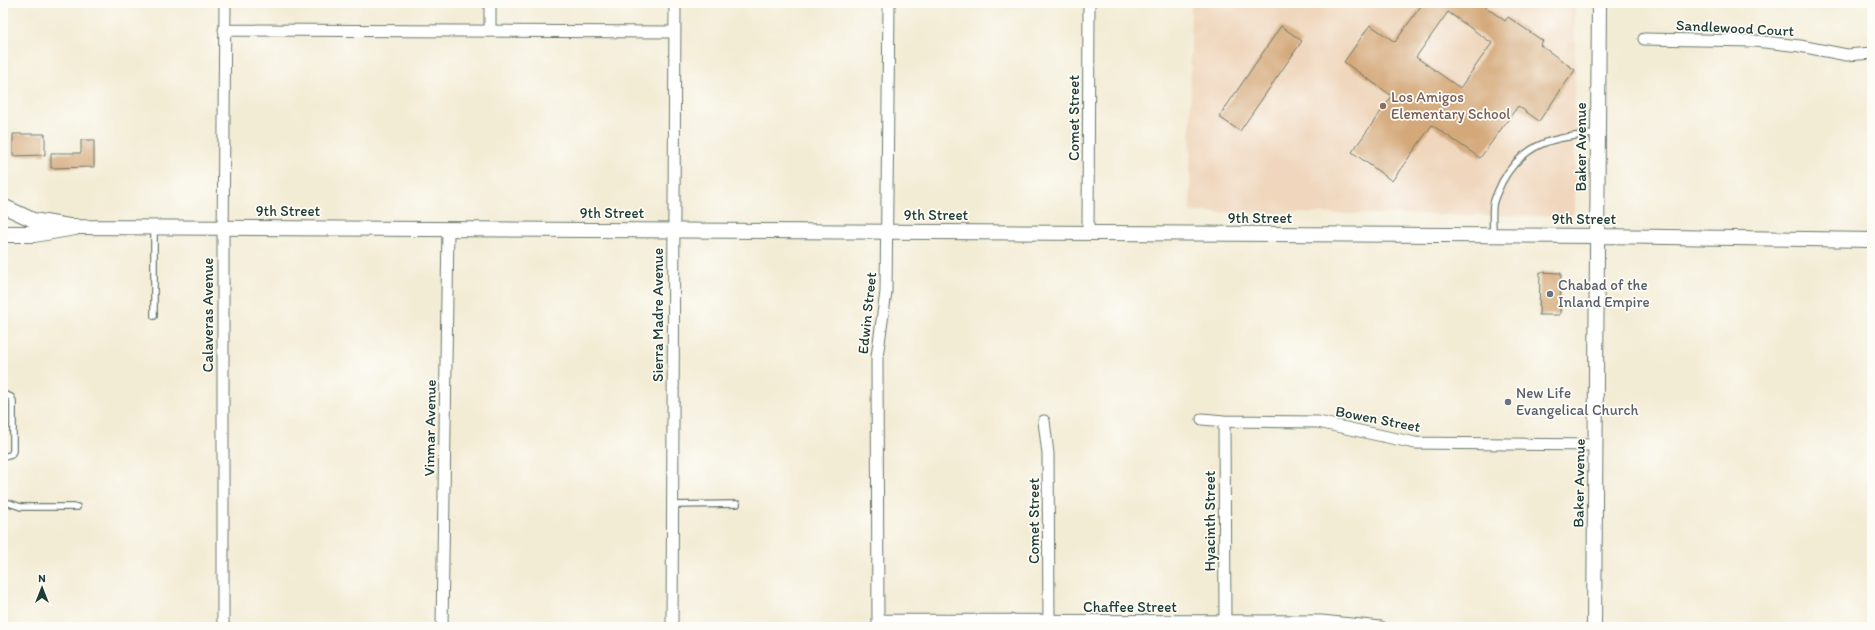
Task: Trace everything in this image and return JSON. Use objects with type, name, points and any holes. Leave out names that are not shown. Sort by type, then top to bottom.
[{"type":"main road","points":[[3,234],[34,234],[75,227]]},
{"type":"street","name":"Calaveras Avenue","points":[[223,627],[223,228],[225,3]]},
{"type":"street","points":[[490,3],[490,30]]},
{"type":"street","name":"Sierra Madre Avenue","points":[[672,627],[675,3]]},
{"type":"street","name":"Edwin Street","points":[[878,624],[877,358],[886,292],[888,232],[889,3]]},
{"type":"street","name":"Comet Street","points":[[1088,233],[1089,3]]},
{"type":"street","name":"Baker Avenue","points":[[1594,627],[1599,3]]},
{"type":"street","points":[[224,30],[675,32]]},
{"type":"street","name":"Sandlewood Court","points":[[1644,39],[1755,41],[1800,46],[1847,55],[1872,53]]},
{"type":"street","name":"9th Street","points":[[3,206],[33,220],[75,227],[1598,236],[1872,240]]},
{"type":"street","name":"Vinmar Avenue","points":[[442,627],[448,229]]},
{"type":"street","name":"Bowen Street","points":[[1202,419],[1224,421],[1318,422],[1415,443],[1596,445]]},
{"type":"street","name":"Comet Street","points":[[1044,421],[1048,454],[1049,622]]},
{"type":"street","name":"Hyacinth Street","points":[[1224,421],[1225,622]]},
{"type":"street","name":"Chaffee Street","points":[[878,624],[1321,621],[1382,627]]},
{"type":"lane","points":[[1493,236],[1493,204],[1510,169],[1526,154],[1545,142],[1566,136],[1598,134]]},
{"type":"lane","points":[[154,227],[154,316]]},
{"type":"lane","points":[[3,394],[11,397],[13,401],[13,452],[11,455],[3,457]]},
{"type":"lane","points":[[3,501],[21,507],[77,507]]},
{"type":"lane","points":[[672,505],[737,504]]},
{"type":"shaded area","name":"Los Amigos Elementary School","points":[[1191,3],[1575,3],[1575,209],[1572,214],[1567,216],[1190,212]]},
{"type":"building","points":[[1423,3],[1480,3],[1505,21],[1508,17],[1543,41],[1540,45],[1575,70],[1539,121],[1518,106],[1480,158],[1432,125],[1392,181],[1352,152],[1392,96],[1344,62],[1370,25],[1395,42]],"holes":[[[1448,12],[1492,43],[1460,88],[1416,57]]]},
{"type":"building","points":[[1281,26],[1302,41],[1240,131],[1219,117]]},
{"type":"building","points":[[13,134],[45,134],[45,155],[13,156]]},
{"type":"building","points":[[81,140],[94,140],[94,167],[51,168],[51,153],[81,153]]},
{"type":"building","name":"Chabad of the Inland Empire","points":[[1540,272],[1561,273],[1560,315],[1539,315]]},
{"type":"place","name":"Los Amigos Elementary School","points":[[1383,106]]},
{"type":"place","name":"Chabad of the Inland Empire","points":[[1550,294]]},
{"type":"place","name":"New Life Evangelical Church","points":[[1508,402]]}]
